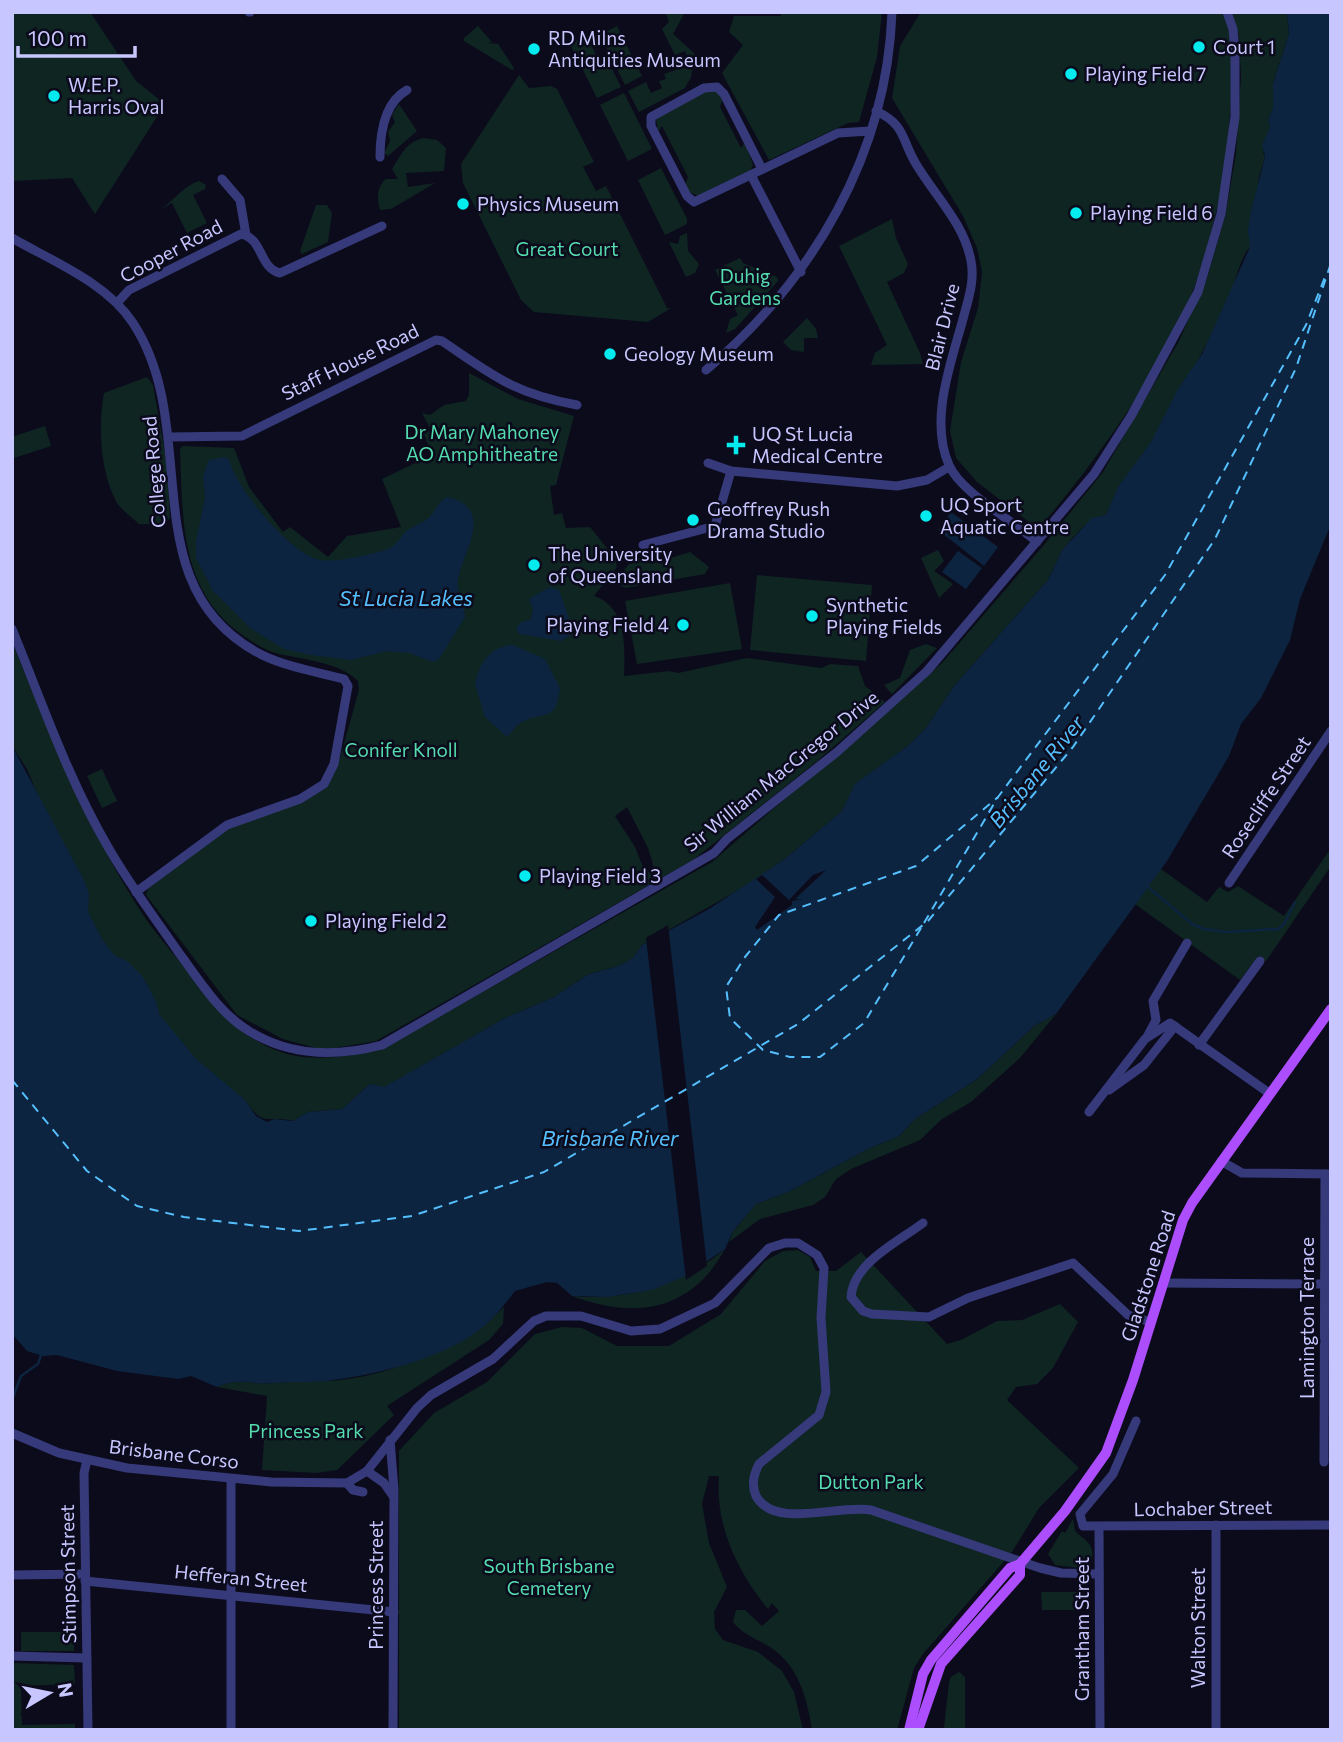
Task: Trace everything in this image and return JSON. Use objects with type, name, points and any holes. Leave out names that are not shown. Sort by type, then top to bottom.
[{"type":"main road","name":"Gladstone Road","points":[[908,1730],[927,1666],[1010,1568],[1021,1563],[1065,1511],[1106,1453],[1183,1220],[1221,1161],[1331,1009]]},
{"type":"main road","name":"Gladstone Road","points":[[918,1730],[941,1664],[1020,1575],[1021,1563]]},
{"type":"street","points":[[706,370],[768,311],[801,272],[845,196],[877,111],[890,54],[892,12]]},
{"type":"street","name":"Sir William MacGregor Drive","points":[[12,629],[86,806],[136,892],[208,993],[233,1020],[251,1032],[295,1051],[324,1055],[382,1045],[714,853],[727,839],[834,754],[927,671],[1037,542],[1111,450],[1164,360],[1198,292],[1221,214],[1234,144],[1235,51],[1233,29],[1227,12]]},
{"type":"street","points":[[762,169],[724,93],[717,87],[706,87],[651,117],[651,127],[691,201],[701,200],[838,133],[870,131]]},
{"type":"street","points":[[380,157],[389,106],[394,98],[407,90]]},
{"type":"street","name":"Blair Drive","points":[[877,111],[894,120],[901,129],[916,164],[954,220],[971,260],[971,289],[943,397],[941,429],[949,467]]},
{"type":"street","points":[[751,174],[801,272]]},
{"type":"street","points":[[222,179],[240,200],[246,235]]},
{"type":"street","name":"Cooper Road","points":[[117,303],[129,290],[228,239],[246,235],[253,239],[270,268],[281,273],[382,226]]},
{"type":"street","name":"College Road","points":[[12,238],[91,284],[117,303],[134,323],[153,365],[165,403],[179,545],[194,590],[205,608],[228,633],[264,655],[344,679],[348,686],[334,764],[324,783],[300,799],[227,825],[136,892]]},
{"type":"street","name":"Staff House Road","points":[[170,437],[242,436],[436,340],[442,341],[508,385],[530,394],[576,404]]},
{"type":"street","points":[[708,463],[731,471],[897,486],[920,483],[949,467],[960,481],[1037,542]]},
{"type":"street","points":[[643,545],[715,526],[731,471]]},
{"type":"street","name":"Rosecliffe Street","points":[[1229,883],[1331,731]]},
{"type":"street","points":[[1089,1112],[1145,1039],[1156,1020],[1153,1002],[1187,943]]},
{"type":"street","points":[[1199,1045],[1261,961]]},
{"type":"street","points":[[1145,1039],[1174,1025]]},
{"type":"street","points":[[1174,1025],[1269,1093]]},
{"type":"street","points":[[1104,1092],[1143,1065],[1174,1025]]},
{"type":"street","points":[[1221,1161],[1242,1173],[1328,1174]]},
{"type":"street","name":"Lamington Terrace","points":[[1324,1462],[1327,1410],[1328,1174]]},
{"type":"street","points":[[923,1223],[858,1271],[851,1297],[863,1311],[872,1314],[929,1317],[968,1298],[1074,1264],[1128,1315],[1151,1322]]},
{"type":"street","points":[[342,1484],[367,1471],[390,1440],[431,1395],[493,1359],[534,1321],[546,1316],[581,1316],[631,1331],[660,1329],[715,1303],[769,1248],[785,1243],[798,1243],[817,1255],[824,1268],[821,1318],[826,1392],[819,1415],[759,1464],[753,1483],[757,1498],[763,1505],[780,1514],[845,1507],[871,1510],[1021,1563],[1061,1573],[1099,1574]]},
{"type":"street","points":[[1163,1283],[1327,1289]]},
{"type":"street","name":"Lochaber Street","points":[[1136,1421],[1118,1466],[1080,1514],[1086,1528],[1331,1525]]},
{"type":"street","name":"Brisbane Corso","points":[[12,1433],[46,1449],[87,1460],[231,1479],[342,1484],[363,1492]]},
{"type":"street","name":"Princess Street","points":[[390,1440],[393,1451],[394,1497],[393,1730]]},
{"type":"street","name":"Stimpson Street","points":[[87,1460],[85,1577],[88,1730]]},
{"type":"street","points":[[367,1471],[384,1483],[394,1497]]},
{"type":"street","points":[[231,1479],[231,1730]]},
{"type":"street","name":"Walton Street","points":[[1216,1525],[1216,1730]]},
{"type":"street","name":"Grantham Street","points":[[1099,1527],[1100,1730]]},
{"type":"street","name":"Hefferan Street","points":[[12,1575],[85,1577],[394,1612]]},
{"type":"street","points":[[12,1656],[87,1658]]},
{"type":"green space","points":[[12,12],[90,12],[136,81],[165,104],[95,214],[72,178],[12,181]]},
{"type":"green space","points":[[781,12],[882,12],[877,57],[859,122],[848,123],[769,160],[722,73],[743,45],[729,32],[734,16],[781,16]]},
{"type":"green space","points":[[921,12],[1221,12],[1229,28],[1232,60],[1225,165],[1216,215],[1194,288],[1166,349],[1126,414],[1081,477],[1038,529],[977,482],[956,458],[950,431],[961,362],[978,308],[982,272],[977,248],[963,216],[892,98],[900,46]]},
{"type":"green space","points":[[1232,12],[1287,12],[1289,34],[1273,84],[1273,108],[1268,120],[1270,127],[1263,152],[1265,157],[1259,177],[1250,247],[1240,265],[1228,301],[1174,404],[1122,484],[1106,515],[1092,519],[1062,550],[1048,580],[954,686],[926,728],[909,745],[856,784],[842,811],[785,859],[742,888],[642,945],[633,958],[619,966],[589,974],[554,997],[505,1018],[383,1088],[370,1084],[342,1109],[308,1112],[293,1121],[266,1119],[251,1109],[245,1100],[153,1079],[27,769],[12,746],[12,642],[69,778],[119,876],[148,922],[216,1007],[255,1040],[287,1054],[323,1058],[382,1049],[712,862],[942,663],[1043,546],[1103,472],[1179,341],[1207,278],[1225,217],[1236,154],[1241,76],[1239,36]]},
{"type":"green space","points":[[666,14],[684,14],[673,34],[695,54],[691,77],[685,88],[639,112],[628,91],[646,82],[651,93],[662,88],[659,81],[666,79],[664,74],[684,67],[682,61],[688,58],[685,51],[675,55],[662,29],[669,22]]},
{"type":"green space","points":[[478,26],[492,42],[488,43],[498,44],[514,68],[512,70],[464,41]]},
{"type":"green space","points":[[617,26],[642,76],[625,85],[600,35]]},
{"type":"green space","points":[[586,35],[603,69],[605,55],[621,87],[597,98],[570,44]]},
{"type":"green space","name":"Great Court","points":[[519,75],[529,88],[551,86],[557,89],[594,162],[583,167],[596,191],[606,186],[667,308],[671,308],[648,322],[534,312],[521,300],[463,183],[461,164]]},
{"type":"green space","points":[[707,90],[715,90],[723,99],[720,107],[741,148],[745,142],[753,165],[750,171],[698,196],[689,192],[685,185],[688,177],[662,126],[658,132],[656,118]]},
{"type":"green space","points":[[624,93],[652,149],[628,161],[600,105]]},
{"type":"green space","points":[[399,104],[417,131],[388,156],[384,153],[390,141],[388,132],[395,122],[392,115]]},
{"type":"green space","points":[[423,138],[437,140],[446,148],[444,171],[406,173],[408,187],[435,183],[391,209],[380,210],[380,186],[386,179],[398,179],[392,169],[401,154],[407,146]]},
{"type":"green space","points":[[661,168],[687,219],[687,224],[665,235],[638,180]]},
{"type":"green space","points":[[199,181],[206,185],[205,189],[193,195],[207,223],[187,233],[172,203],[161,209],[184,189]]},
{"type":"green space","points":[[316,205],[327,205],[332,213],[328,242],[302,254],[300,251]]},
{"type":"green space","points":[[892,219],[896,238],[908,264],[904,273],[887,282],[923,364],[871,365],[875,353],[887,345],[839,246]]},
{"type":"green space","points":[[687,233],[688,251],[699,264],[695,273],[686,277],[669,242],[678,244],[680,236]]},
{"type":"green space","name":"Duhig Gardens","points":[[740,258],[743,263],[777,277],[778,281],[735,329],[726,333],[730,319],[738,315],[715,270]]},
{"type":"green space","points":[[807,318],[816,329],[818,338],[804,338],[804,352],[791,350],[783,342]]},
{"type":"green space","points":[[469,373],[518,399],[574,416],[556,485],[550,486],[554,515],[562,513],[566,528],[590,527],[615,558],[617,567],[594,596],[605,601],[618,618],[624,640],[624,676],[669,671],[678,673],[747,658],[821,668],[830,664],[858,666],[865,686],[885,702],[816,762],[693,860],[376,1041],[323,1050],[283,1039],[237,1015],[146,895],[150,884],[230,827],[325,788],[340,758],[359,690],[358,681],[341,670],[268,650],[237,631],[218,613],[204,593],[188,548],[180,450],[182,446],[234,448],[249,487],[283,532],[290,527],[328,557],[347,536],[401,527],[382,479],[432,455],[424,434],[431,430],[422,413],[430,415],[444,405],[466,401],[469,395]],"holes":[[[627,807],[648,848],[655,871],[645,872],[635,847],[615,816]]]},
{"type":"green space","points":[[147,377],[153,385],[167,464],[170,518],[164,524],[139,524],[120,507],[107,476],[102,448],[104,393]]},
{"type":"green space","points":[[45,426],[51,446],[14,458],[12,437]]},
{"type":"green space","points":[[938,550],[944,561],[934,571],[953,584],[939,598],[921,558]]},
{"type":"green space","points":[[690,552],[709,567],[705,574],[625,588],[615,582],[629,564],[635,563],[635,556],[651,564]]},
{"type":"green space","points":[[757,575],[872,585],[866,661],[750,650]]},
{"type":"green space","name":"Playing Field 4","points":[[730,583],[742,649],[637,664],[625,601]]},
{"type":"green space","points":[[926,644],[937,648],[892,694],[884,685],[900,678],[910,650]]},
{"type":"green space","points":[[102,769],[117,801],[102,808],[87,776]]},
{"type":"green space","points":[[1331,848],[1331,866],[1266,961],[1258,956],[1240,980],[1135,904],[1161,869],[1207,902],[1219,887],[1228,892],[1238,886],[1284,916]]},
{"type":"green space","points":[[1056,1014],[1020,1058],[971,1102],[942,1119],[920,1140],[851,1169],[836,1179],[825,1197],[813,1205],[760,1219],[729,1242],[733,1231],[756,1204],[788,1192],[868,1149],[899,1136],[915,1119],[976,1080],[1034,1026]]},
{"type":"green space","points":[[725,1249],[696,1286],[660,1305],[618,1308],[572,1296],[613,1296],[653,1288],[691,1272]]},
{"type":"green space","points":[[798,1250],[810,1257],[816,1271],[836,1271],[861,1252],[947,1344],[961,1340],[997,1321],[1022,1320],[1060,1304],[1078,1322],[1053,1368],[1037,1384],[1016,1387],[1007,1400],[1079,1468],[1039,1508],[1012,1552],[923,1654],[914,1668],[897,1730],[812,1730],[804,1695],[788,1663],[733,1622],[736,1610],[745,1610],[762,1626],[779,1611],[772,1603],[768,1609],[738,1563],[730,1547],[721,1512],[719,1476],[709,1476],[702,1504],[709,1543],[727,1587],[714,1612],[715,1629],[723,1640],[758,1652],[782,1671],[794,1692],[803,1730],[399,1730],[399,1451],[434,1413],[487,1382],[535,1334],[562,1327],[582,1328],[617,1346],[669,1346],[721,1314],[765,1261],[783,1251]]},
{"type":"green space","name":"Princess Park","points":[[504,1307],[503,1324],[489,1340],[387,1406],[394,1415],[337,1470],[316,1473],[262,1470],[267,1396],[217,1387],[239,1382],[329,1381],[375,1374],[423,1358],[446,1347],[468,1335]]},
{"type":"green space","points":[[1073,1519],[1075,1531],[1089,1544],[1092,1551],[1091,1562],[1080,1568],[1055,1565],[1048,1554]]},
{"type":"green space","points":[[1041,1592],[1077,1592],[1078,1610],[1042,1610]]},
{"type":"green space","points":[[21,1632],[74,1632],[74,1651],[21,1651]]},
{"type":"green space","points":[[12,1663],[74,1665],[75,1684],[21,1686],[22,1725],[75,1724],[75,1730],[12,1730]]},
{"type":"green space","points":[[959,1672],[965,1677],[965,1728],[944,1728],[949,1682],[951,1677]]},
{"type":"water","name":"Brisbane River","points":[[1287,12],[1331,12],[1331,524],[1300,599],[1290,640],[1261,698],[1241,724],[1229,756],[1167,861],[1056,1014],[1034,1026],[976,1080],[915,1119],[899,1136],[868,1149],[788,1192],[756,1204],[733,1231],[725,1249],[685,1276],[652,1290],[607,1297],[572,1296],[557,1283],[547,1282],[515,1291],[483,1327],[451,1347],[392,1369],[326,1381],[239,1382],[217,1387],[191,1376],[178,1379],[117,1371],[57,1355],[43,1356],[27,1351],[12,1334],[12,746],[83,878],[89,893],[88,912],[102,939],[114,955],[127,961],[143,977],[156,1001],[159,1014],[196,1059],[245,1100],[256,1116],[267,1122],[274,1119],[293,1121],[308,1112],[342,1109],[370,1084],[384,1087],[505,1018],[554,997],[589,974],[619,966],[633,958],[642,945],[709,909],[785,859],[842,811],[855,784],[909,745],[926,728],[954,686],[1048,580],[1062,550],[1092,518],[1106,515],[1118,487],[1151,442],[1178,389],[1202,354],[1250,247],[1248,231],[1265,157],[1262,145],[1270,127],[1268,120],[1273,108],[1273,84],[1289,34]]},
{"type":"water","name":"St Lucia Lakes","points":[[224,457],[229,459],[242,486],[266,518],[294,546],[320,560],[344,559],[388,549],[407,531],[429,517],[447,497],[462,503],[470,511],[474,521],[473,533],[458,580],[465,617],[439,659],[433,662],[409,653],[387,651],[351,660],[311,655],[284,649],[250,628],[213,591],[196,558],[196,541],[205,498],[203,476],[209,460]]},
{"type":"water","points":[[951,512],[998,547],[984,566],[938,530]]},
{"type":"water","points":[[958,551],[982,568],[966,589],[942,572]]},
{"type":"water","points":[[550,587],[559,590],[572,634],[561,641],[519,634],[516,629],[520,623],[531,619],[533,609],[529,599]]},
{"type":"water","points":[[513,645],[545,659],[560,688],[555,708],[551,712],[526,720],[506,736],[485,717],[475,684],[487,657],[498,649]]},
{"type":"pier","points":[[826,870],[795,899],[803,899],[792,901],[792,905],[757,930],[755,927],[775,897],[756,879],[762,875],[789,900],[813,875]]},
{"type":"pier","points":[[668,925],[707,1266],[686,1280],[646,938]]},
{"type":"waterway","points":[[1148,887],[1192,924],[1204,929],[1226,932],[1278,929],[1284,924],[1295,902]]},
{"type":"waterway","points":[[12,1400],[21,1376],[38,1364],[41,1355]]},
{"type":"ferry route","points":[[12,1080],[87,1171],[137,1206],[184,1217],[299,1231],[412,1216],[544,1172],[798,1024],[928,921],[1073,747],[1215,539],[1296,368],[1331,263]]},
{"type":"ferry route","points":[[924,923],[998,797],[1165,575],[1306,325],[1327,272]]},
{"type":"ferry route","points":[[921,928],[864,1023],[820,1057],[790,1057],[763,1050],[730,1018],[726,987],[745,957],[779,915],[916,866],[998,797]]},
{"type":"place","name":"Court 1","points":[[1199,47]]},
{"type":"place","name":"RD Milns Antiquities Museum","points":[[534,49]]},
{"type":"place","name":"Playing Field 7","points":[[1071,74]]},
{"type":"place","name":"W.E.P. Harris Oval","points":[[54,96]]},
{"type":"place","name":"Physics Museum","points":[[463,204]]},
{"type":"place","name":"Playing Field 6","points":[[1076,213]]},
{"type":"place","name":"Geology Museum","points":[[610,354]]},
{"type":"place","name":"UQ St Lucia Medical Centre","points":[[736,445]]},
{"type":"place","name":"UQ Sport Aquatic Centre","points":[[926,516]]},
{"type":"place","name":"Geoffrey Rush Drama Studio","points":[[693,520]]},
{"type":"place","name":"The University of Queensland","points":[[534,565]]},
{"type":"place","name":"Synthetic Playing Fields","points":[[812,616]]},
{"type":"place","name":"Playing Field 4","points":[[683,625]]},
{"type":"place","name":"Playing Field 3","points":[[525,876]]},
{"type":"place","name":"Playing Field 2","points":[[311,921]]},
{"type":"park label","name":"Dr Mary Mahoney AO Amphitheatre","points":[[482,443]]},
{"type":"park label","name":"Conifer Knoll","points":[[401,750]]},
{"type":"park label","name":"Dutton Park","points":[[871,1482]]},
{"type":"park label","name":"South Brisbane Cemetery","points":[[549,1577]]}]
